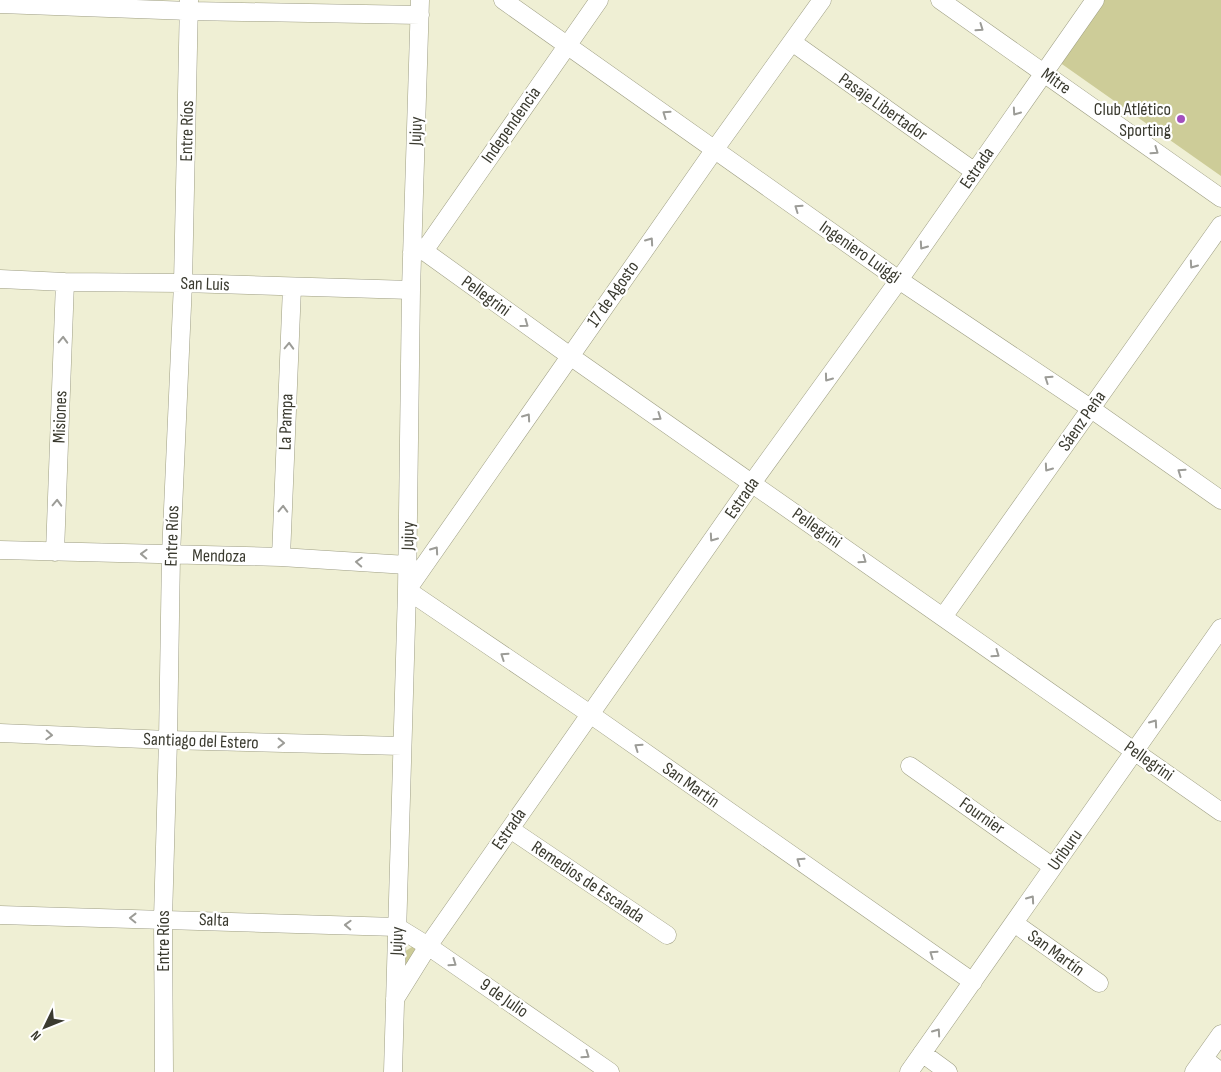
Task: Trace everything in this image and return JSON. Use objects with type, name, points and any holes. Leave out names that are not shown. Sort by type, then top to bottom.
[{"type":"street","name":"Ingeniero Luiggi","points":[[503,0],[899,280],[1090,408],[1221,500]]},
{"type":"street","name":"Independencia","points":[[418,252],[599,0]]},
{"type":"street","name":"17 de Agosto","points":[[407,590],[715,149],[822,0]]},
{"type":"street","name":"Mitre","points":[[940,0],[1221,198]]},
{"type":"street","name":"Estrada","points":[[395,1000],[428,946],[510,828],[752,483],[899,280],[1093,0]]},
{"type":"street","points":[[0,4],[420,8]]},
{"type":"street","name":"Entre Ríos","points":[[164,1072],[163,919],[171,555],[183,284],[190,6]]},
{"type":"street","name":"Jujuy","points":[[393,1072],[408,565],[411,290],[418,252],[420,8]]},
{"type":"street","name":"Pasaje Libertador","points":[[792,42],[975,172]]},
{"type":"street","name":"Sáenz Peña","points":[[943,617],[1221,225]]},
{"type":"street","name":"Pellegrini","points":[[418,252],[570,356],[1221,812]]},
{"type":"street","name":"San Luis","points":[[0,279],[411,290]]},
{"type":"street","name":"Misiones","points":[[56,552],[65,282]]},
{"type":"street","name":"La Pampa","points":[[281,557],[292,288]]},
{"type":"street","name":"Mendoza","points":[[0,550],[281,557],[408,565]]},
{"type":"street","name":"San Martín","points":[[407,590],[590,714],[973,982]]},
{"type":"street","name":"Uriburu","points":[[909,1072],[1221,628]]},
{"type":"street","name":"Santiago del Estero","points":[[0,733],[168,740],[402,746]]},
{"type":"street","name":"Fournier","points":[[910,766],[1053,867]]},
{"type":"street","name":"Remedios de Escalada","points":[[510,828],[666,935]]},
{"type":"street","name":"Salta","points":[[0,915],[397,927]]},
{"type":"street","name":"San Martín","points":[[1014,923],[1099,983]]},
{"type":"street","name":"9 de Julio","points":[[397,927],[428,946],[610,1072]]},
{"type":"street","points":[[1221,1034],[1199,1066],[1221,1072]]},
{"type":"street","points":[[922,1054],[948,1072]]},
{"type":"shaded area","name":"Club Atlético Sporting","points":[[1103,0],[1221,0],[1221,176],[1059,62]]},
{"type":"shaded area","points":[[415,945],[419,966],[407,969],[404,952]]},
{"type":"place","name":"Club Atlético Sporting","points":[[1181,119]]}]
